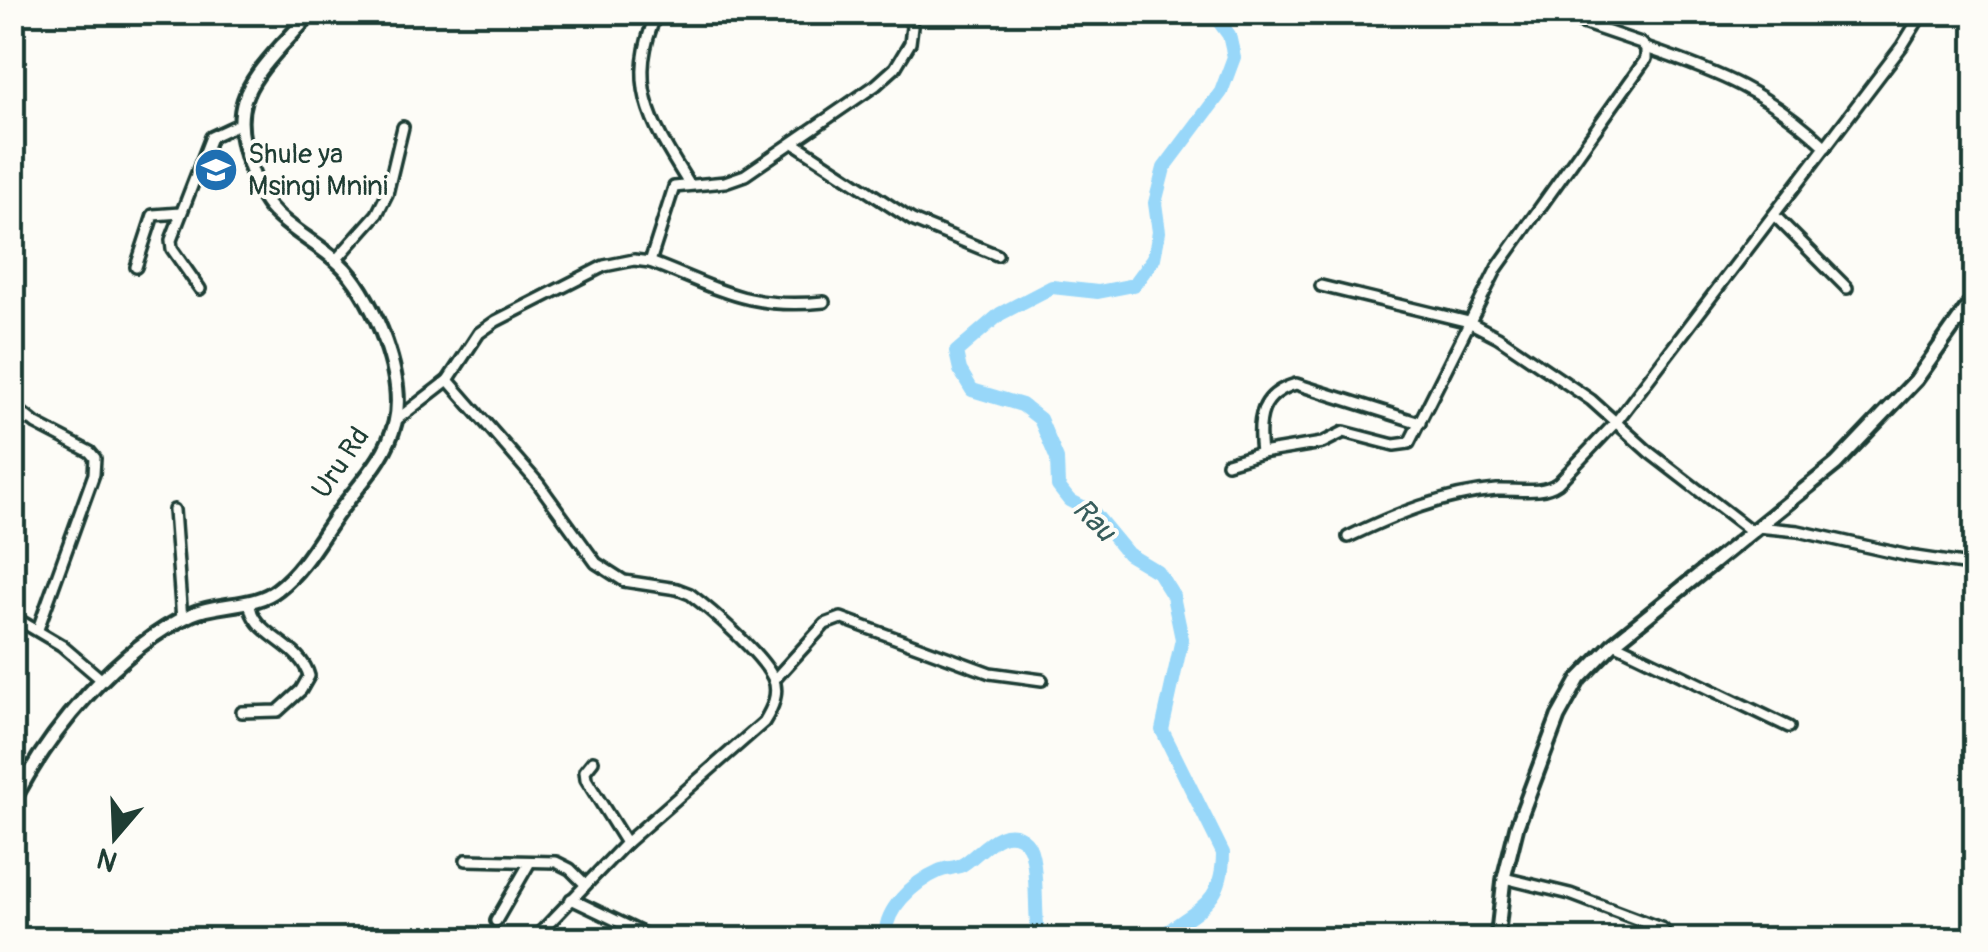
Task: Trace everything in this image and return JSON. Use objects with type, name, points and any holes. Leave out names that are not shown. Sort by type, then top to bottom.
[{"type":"street","points":[[200,289],[170,244],[211,137],[239,124],[242,102],[259,70],[314,12]]},
{"type":"street","points":[[657,12],[646,38],[642,84],[650,112],[689,184]]},
{"type":"street","points":[[650,262],[670,194],[677,185],[725,182],[745,175],[895,68],[910,43],[908,12]]},
{"type":"street","points":[[1550,12],[1740,83],[1794,116],[1826,147]]},
{"type":"street","points":[[1348,537],[1388,518],[1460,494],[1548,490],[1616,422],[1902,46],[1923,12]]},
{"type":"street","points":[[1226,463],[1322,443],[1344,432],[1404,446],[1420,423],[1497,268],[1646,59],[1646,48]]},
{"type":"street","name":"Uru Rd","points":[[12,804],[66,723],[102,680],[182,620],[208,608],[250,601],[276,591],[299,568],[372,471],[396,421],[397,393],[383,337],[356,282],[336,260],[266,203],[243,146],[239,124]]},
{"type":"street","points":[[336,260],[376,214],[386,194],[403,127]]},
{"type":"street","points":[[794,143],[912,220],[997,255]]},
{"type":"street","points":[[136,267],[154,215],[181,213]]},
{"type":"street","points":[[1774,215],[1848,288]]},
{"type":"street","points":[[396,421],[448,380],[479,333],[496,320],[604,266],[634,260],[650,262],[750,301],[782,305],[824,302]]},
{"type":"street","points":[[1322,286],[1468,322],[1538,363],[1752,528],[1798,530],[1909,556],[1976,566]]},
{"type":"street","points":[[1498,940],[1504,878],[1536,768],[1579,679],[1614,642],[1836,464],[1916,380],[1976,295]]},
{"type":"street","points":[[448,380],[538,483],[596,563],[624,581],[677,588],[690,594],[757,657],[774,680],[775,698],[764,722],[626,843],[532,940]]},
{"type":"street","points":[[1261,453],[1258,419],[1262,408],[1272,394],[1296,384],[1420,423]]},
{"type":"street","points":[[16,409],[95,458],[90,487],[38,629]]},
{"type":"street","points":[[174,510],[182,620]]},
{"type":"street","points":[[242,712],[278,712],[302,690],[308,676],[299,656],[254,618],[250,601]]},
{"type":"street","points":[[12,616],[38,629],[102,680]]},
{"type":"street","points":[[774,680],[825,624],[840,618],[990,673],[1042,680]]},
{"type":"street","points":[[1614,642],[1789,728]]},
{"type":"street","points":[[592,761],[584,775],[626,843]]},
{"type":"street","points":[[466,860],[547,860],[565,865],[585,884]]},
{"type":"street","points":[[496,921],[530,862]]},
{"type":"street","points":[[1504,878],[1570,894],[1663,930]]},
{"type":"street","points":[[571,899],[658,940]]},
{"type":"waterway","name":"Rau","points":[[1158,940],[1212,896],[1222,871],[1223,853],[1162,730],[1182,639],[1173,596],[1158,572],[1128,554],[1094,513],[1069,500],[1058,486],[1057,459],[1040,419],[1022,405],[972,390],[960,370],[956,352],[1000,314],[1052,287],[1098,292],[1134,285],[1154,258],[1159,232],[1155,203],[1164,168],[1221,92],[1234,57],[1229,35],[1212,12]]},
{"type":"waterway","name":"Rau","points":[[887,940],[886,929],[894,908],[920,882],[939,871],[962,865],[992,842],[1009,835],[1017,836],[1030,849],[1039,940]]},
{"type":"place","name":"Shule ya Msingi Mnini","points":[[216,170]]}]
